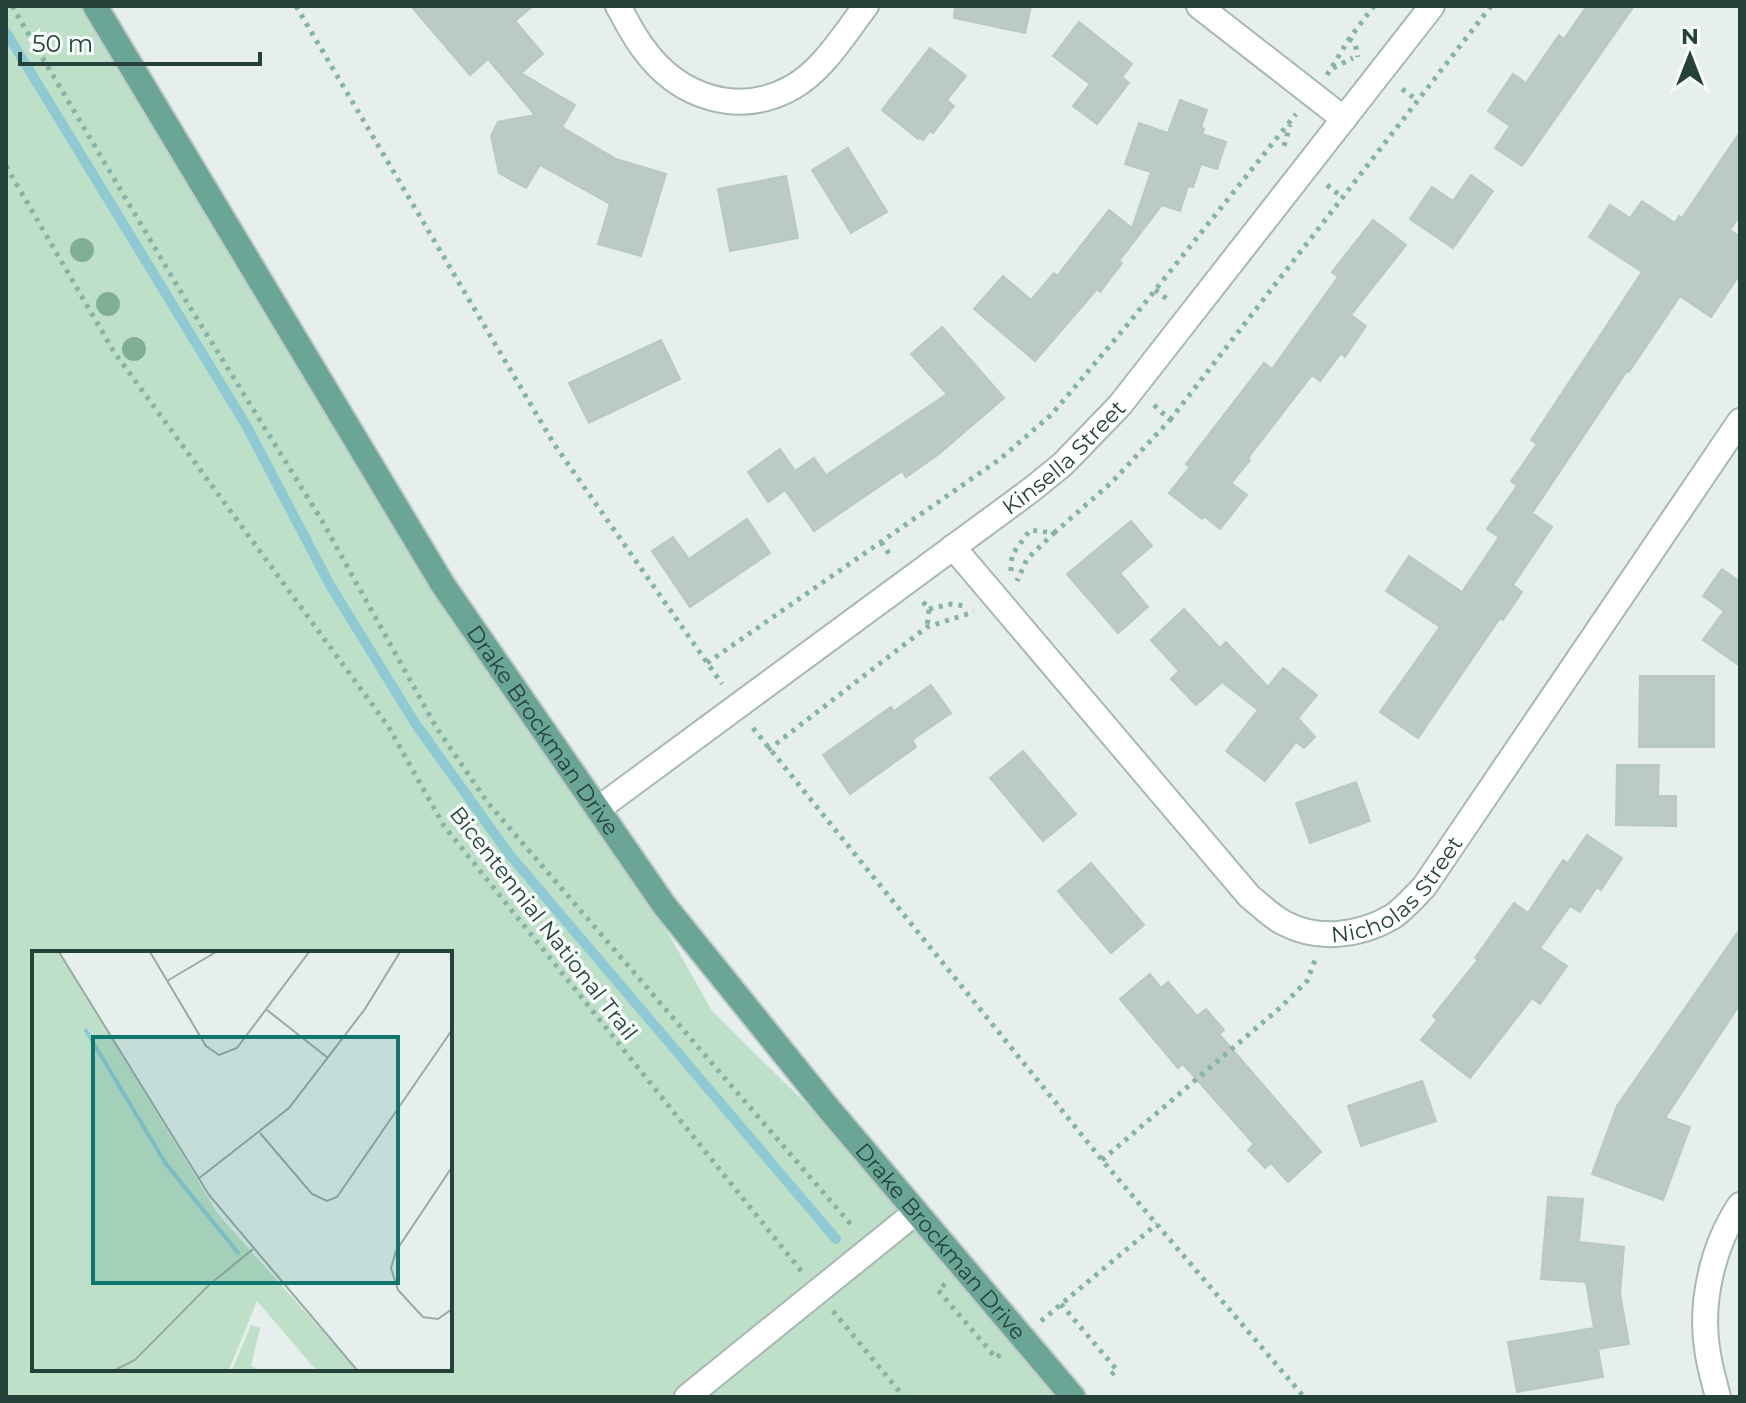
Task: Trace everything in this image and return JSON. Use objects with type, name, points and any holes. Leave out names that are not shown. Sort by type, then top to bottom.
[{"type":"main road","name":"Drake Brockman Drive","points":[[95,6],[443,585],[664,905],[916,1212],[1073,1397]]},
{"type":"street","points":[[618,6],[643,49],[671,78],[704,97],[722,102],[759,101],[794,86],[824,60],[866,6]]},
{"type":"street","points":[[1199,6],[1344,119]]},
{"type":"street","name":"Kinsella Street","points":[[598,809],[1063,464],[1120,405],[1432,6]]},
{"type":"street","name":"Nicholas Street","points":[[953,547],[1249,896],[1282,922],[1300,930],[1338,935],[1357,932],[1394,916],[1424,887],[1740,421]]},
{"type":"street","points":[[1718,1397],[1707,1349],[1705,1322],[1711,1270],[1730,1221],[1740,1205]]},
{"type":"street","points":[[687,1397],[916,1212]]},
{"type":"path","points":[[12,6],[188,304],[321,519],[436,727],[488,803],[872,1249]]},
{"type":"path","points":[[296,6],[554,444],[707,663],[1000,459],[1052,414],[1128,324],[1267,150],[1290,122],[1288,138],[1282,150],[1267,150]]},
{"type":"path","points":[[1349,39],[1355,43],[1357,56],[1332,68],[1349,39],[1374,6]]},
{"type":"path","points":[[1054,533],[1030,530],[1012,555],[1010,575],[1014,587],[1027,559],[1112,482],[1170,420],[1491,6]]},
{"type":"path","name":"Bicentennial National Trail","points":[[6,166],[114,352],[388,726],[444,826],[904,1397]]},
{"type":"path","points":[[1133,388],[1170,420]]},
{"type":"path","points":[[927,627],[929,609],[951,604],[983,609],[927,627],[768,750],[1102,1160],[1304,1397]]},
{"type":"path","points":[[1102,1160],[1307,981],[1317,955],[1317,932]]},
{"type":"path","points":[[945,1284],[938,1290],[996,1358],[1157,1224]]},
{"type":"path","points":[[1061,1304],[1117,1370],[1108,1377]]},
{"type":"green space","points":[[6,6],[99,6],[300,347],[598,809],[712,1011],[916,1212],[1073,1397],[6,1397]]},
{"type":"building","points":[[411,6],[533,6],[515,21],[543,54],[521,73],[575,105],[562,127],[616,159],[666,174],[641,256],[598,244],[610,204],[540,165],[526,188],[499,173],[491,136],[498,122],[535,115],[488,59],[470,75]]},
{"type":"building","points":[[955,6],[1031,6],[1025,33],[954,18]]},
{"type":"building","points":[[1587,6],[1634,6],[1522,166],[1495,148],[1510,126],[1488,111],[1513,74],[1526,83],[1559,35],[1564,39]]},
{"type":"building","points":[[1079,22],[1132,64],[1122,77],[1129,83],[1097,124],[1073,106],[1090,84],[1053,56]]},
{"type":"building","points":[[930,48],[966,76],[947,100],[954,106],[933,133],[930,131],[923,140],[882,110]]},
{"type":"building","points":[[1180,100],[1207,110],[1201,127],[1204,129],[1202,134],[1226,142],[1217,169],[1201,164],[1193,187],[1188,186],[1180,211],[1162,205],[1119,261],[1122,263],[1100,292],[1097,289],[1035,361],[974,309],[1003,276],[1031,300],[1054,273],[1057,276],[1109,210],[1132,228],[1151,172],[1125,164],[1139,123],[1168,133]]},
{"type":"building","points":[[1740,132],[1740,215],[1730,230],[1740,237],[1740,274],[1711,317],[1680,296],[1627,371],[1532,513],[1552,527],[1513,585],[1522,592],[1503,620],[1500,618],[1418,738],[1380,712],[1440,627],[1386,591],[1409,556],[1462,592],[1499,537],[1487,529],[1517,486],[1511,481],[1537,444],[1531,440],[1642,272],[1589,237],[1610,205],[1630,218],[1642,201],[1675,223],[1679,216],[1682,218]]},
{"type":"building","points":[[848,148],[887,212],[851,233],[812,170]]},
{"type":"building","points":[[1471,175],[1493,191],[1453,248],[1410,219],[1432,187],[1453,201]]},
{"type":"building","points":[[786,176],[798,238],[730,251],[718,189]]},
{"type":"building","points":[[1373,220],[1406,245],[1351,315],[1366,326],[1345,357],[1341,353],[1320,381],[1312,375],[1248,458],[1250,460],[1231,483],[1247,495],[1220,529],[1169,493],[1190,467],[1186,464],[1264,363],[1272,369],[1338,277],[1332,272]]},
{"type":"building","points":[[942,327],[1004,398],[939,454],[906,477],[902,471],[814,531],[785,490],[768,502],[748,472],[780,449],[795,471],[814,458],[826,475],[947,394],[911,354]]},
{"type":"building","points":[[661,340],[680,379],[589,423],[569,383]]},
{"type":"building","points":[[747,519],[770,553],[690,607],[652,551],[673,537],[689,559]]},
{"type":"building","points":[[1131,521],[1152,546],[1120,573],[1148,607],[1118,633],[1067,574]]},
{"type":"building","points":[[1722,569],[1740,582],[1740,666],[1703,640],[1724,611],[1703,596]]},
{"type":"building","points":[[1184,609],[1220,648],[1226,642],[1268,687],[1283,668],[1317,695],[1298,718],[1315,737],[1304,748],[1286,734],[1296,742],[1265,781],[1226,751],[1258,710],[1222,682],[1196,705],[1171,679],[1179,671],[1151,640]]},
{"type":"building","points":[[1640,676],[1714,676],[1714,747],[1639,747]]},
{"type":"building","points":[[931,685],[951,713],[912,740],[916,747],[850,794],[823,755],[891,707],[894,711]]},
{"type":"building","points":[[1023,751],[1076,814],[1043,841],[990,778]]},
{"type":"building","points":[[1617,765],[1659,765],[1658,796],[1676,796],[1676,826],[1616,825]]},
{"type":"building","points":[[1356,782],[1370,821],[1310,843],[1296,803]]},
{"type":"building","points":[[1587,835],[1622,858],[1601,890],[1597,887],[1580,912],[1570,906],[1540,948],[1567,966],[1540,1004],[1532,998],[1470,1078],[1421,1040],[1437,1020],[1433,1016],[1478,960],[1475,958],[1514,903],[1528,913],[1563,860],[1568,863]]},
{"type":"building","points":[[1091,863],[1144,925],[1111,953],[1058,891]]},
{"type":"building","points":[[1740,929],[1740,1004],[1665,1118],[1690,1127],[1663,1200],[1592,1174],[1617,1106]]},
{"type":"building","points":[[1150,974],[1161,988],[1168,982],[1197,1016],[1206,1009],[1224,1030],[1219,1034],[1321,1152],[1288,1182],[1271,1163],[1265,1168],[1248,1150],[1254,1144],[1183,1064],[1178,1068],[1120,999]]},
{"type":"building","points":[[1422,1081],[1436,1121],[1361,1146],[1348,1106]]},
{"type":"building","points":[[1548,1197],[1583,1199],[1579,1242],[1624,1247],[1620,1294],[1629,1344],[1598,1349],[1603,1377],[1517,1392],[1508,1342],[1594,1328],[1586,1282],[1541,1279]]},
{"type":"waterway","points":[[6,32],[246,425],[330,585],[415,723],[509,854],[836,1239]]}]
